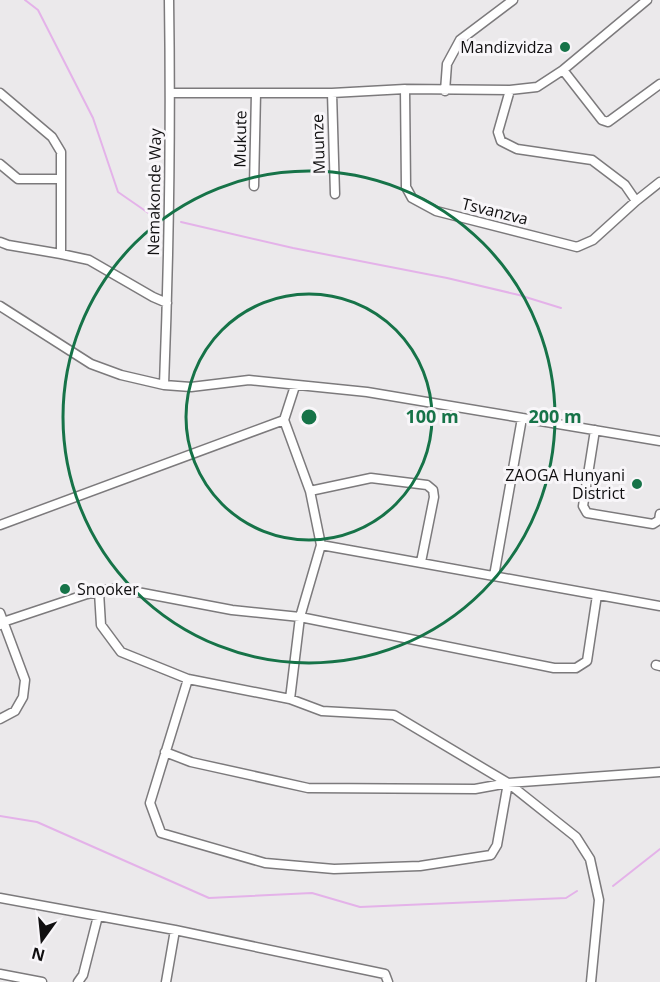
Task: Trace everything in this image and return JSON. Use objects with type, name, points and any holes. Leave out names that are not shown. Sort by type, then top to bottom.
[{"type":"street","name":"Nemakonde Way","points":[[164,385],[170,93],[169,0]]},
{"type":"street","points":[[445,91],[447,64],[460,40],[513,0]]},
{"type":"street","points":[[170,93],[332,93],[405,89],[510,90],[537,87],[563,70],[647,0]]},
{"type":"street","points":[[563,70],[602,120],[608,122],[660,84]]},
{"type":"street","name":"Tsvanzva","points":[[405,89],[406,187],[412,198],[436,211],[578,247],[593,240],[660,182]]},
{"type":"street","points":[[510,90],[498,132],[501,141],[517,149],[592,160],[625,185],[636,201]]},
{"type":"street","points":[[0,93],[52,137],[61,152],[61,254]]},
{"type":"street","name":"Mukute","points":[[254,186],[256,93]]},
{"type":"street","name":"Muunze","points":[[332,93],[335,194]]},
{"type":"street","points":[[0,164],[18,179],[61,179]]},
{"type":"street","points":[[0,242],[89,260],[167,303]]},
{"type":"street","points":[[0,306],[91,364],[121,375],[164,385],[191,387],[249,380],[367,392],[660,441]]},
{"type":"street","points":[[290,699],[300,617],[321,545],[310,491],[284,420],[295,386]]},
{"type":"street","points":[[494,576],[522,418]]},
{"type":"street","points":[[0,525],[284,420]]},
{"type":"street","points":[[595,430],[583,506],[587,513],[652,524],[659,520],[660,514]]},
{"type":"street","points":[[310,491],[371,478],[427,485],[433,490],[434,497],[420,562]]},
{"type":"street","points":[[321,545],[660,606]]},
{"type":"street","points":[[0,719],[15,711],[23,697],[25,680],[1,620],[116,588],[232,610],[300,617],[555,668],[576,668],[587,661],[597,595]]},
{"type":"street","points":[[99,592],[101,625],[121,652],[188,679],[290,699],[322,711],[394,715],[508,783],[576,837],[590,859],[599,900],[591,982]]},
{"type":"street","points":[[188,679],[150,803],[161,833],[265,863],[334,869],[420,866],[491,855],[497,845],[508,783]]},
{"type":"street","points":[[165,752],[191,762],[308,788],[475,789],[508,783],[660,772]]},
{"type":"street","points":[[0,898],[175,930],[385,974],[388,982]]},
{"type":"street","points":[[78,982],[83,975],[98,915]]},
{"type":"street","points":[[166,982],[175,930]]},
{"type":"street","points":[[0,975],[42,982]]},
{"type":"waterway","points":[[25,0],[38,10],[93,118],[118,192],[160,221]]},
{"type":"waterway","points":[[181,222],[293,248],[447,278],[519,295],[561,308]]},
{"type":"waterway","points":[[0,816],[37,822],[209,898],[312,893],[360,907],[566,898],[577,891]]},
{"type":"waterway","points":[[613,886],[660,849]]},
{"type":"place","name":"Mandizvidza","points":[[565,47]]},
{"type":"place","name":"ZAOGA Hunyani District","points":[[637,484]]},
{"type":"place","name":"Snooker","points":[[65,589]]}]
